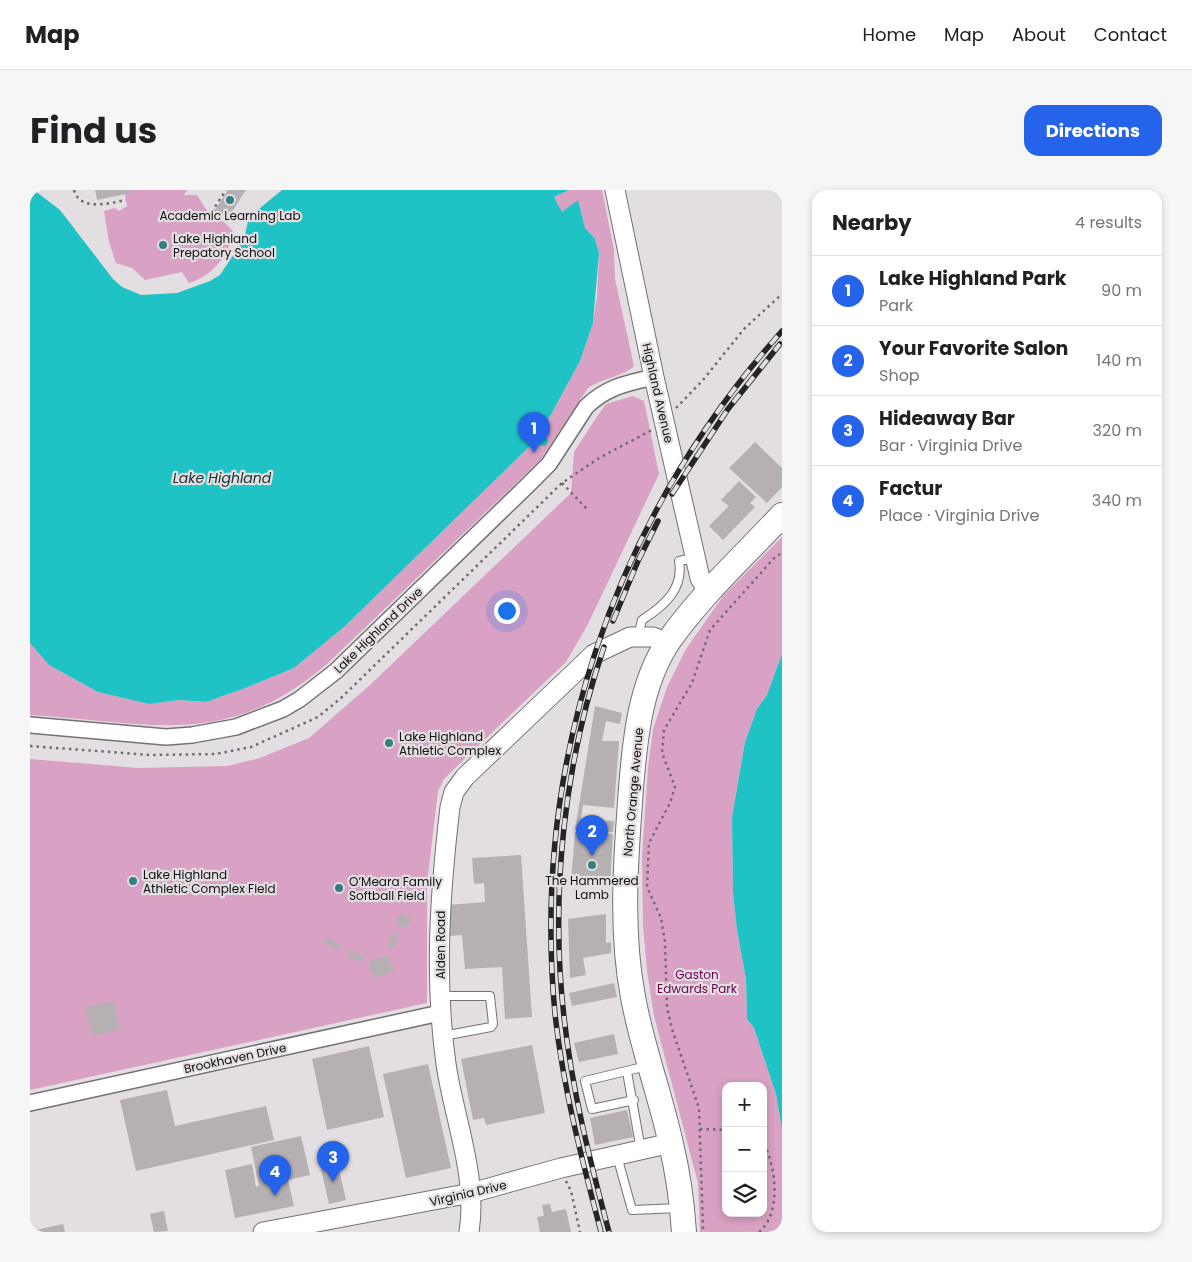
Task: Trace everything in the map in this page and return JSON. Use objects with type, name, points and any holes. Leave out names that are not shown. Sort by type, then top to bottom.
[{"type":"main road","name":"North Orange Avenue","points":[[684,1232],[671,1143],[638,1068],[627,957],[625,903],[634,742],[652,676],[668,643],[709,594],[782,515]]},
{"type":"street","name":"Highland Avenue","points":[[615,190],[695,558],[700,578],[709,594]]},
{"type":"street","name":"Lake Highland Drive","points":[[30,725],[166,737],[192,735],[236,727],[292,704],[336,671],[530,483],[548,464],[586,407],[594,399],[614,386],[654,376]]},
{"type":"street","name":"Alden Road","points":[[469,1232],[471,1193],[453,1104],[440,1004],[440,907],[450,807],[454,792],[465,778],[579,666],[594,654],[616,642],[638,636],[653,637],[668,643]]},
{"type":"street","name":"Brookhaven Drive","points":[[30,1103],[440,1004]]},
{"type":"street","name":"Virginia Drive","points":[[264,1232],[283,1230],[471,1193],[560,1168],[671,1143]]},
{"type":"lane","points":[[638,636],[642,620],[662,607],[681,579],[680,561],[695,558]]},
{"type":"lane","points":[[440,1004],[486,994],[492,999],[493,1024],[491,1027],[443,1036]]},
{"type":"lane","points":[[634,1100],[592,1109],[586,1081],[638,1068],[634,1100],[641,1150]]},
{"type":"lane","points":[[617,1156],[632,1210],[682,1208]]},
{"type":"path","points":[[74,190],[79,199],[88,203],[100,205],[126,200]]},
{"type":"path","points":[[220,214],[213,210],[226,190]]},
{"type":"path","points":[[671,414],[703,380],[744,329],[782,294]]},
{"type":"path","points":[[570,477],[599,458],[651,430]]},
{"type":"path","points":[[562,483],[587,509]]},
{"type":"path","points":[[703,1232],[699,1108],[672,1029],[667,1007],[666,942],[661,918],[647,887],[649,843],[670,803],[675,786],[662,753],[661,745],[664,730],[692,684],[710,630],[762,571],[782,553]]},
{"type":"path","points":[[700,1129],[722,1130]]},
{"type":"path","points":[[759,1232],[769,1221],[774,1198],[775,1174],[767,1153]]},
{"type":"path","points":[[560,1168],[572,1191],[580,1232]]},
{"type":"green space","points":[[130,190],[187,190],[184,195],[197,195],[211,217],[224,222],[233,231],[224,256],[212,270],[189,283],[182,272],[145,280],[132,268],[116,263],[109,242],[104,211],[115,208],[119,211],[127,206],[125,194],[130,193]]},
{"type":"green space","points":[[569,190],[602,190],[614,250],[615,279],[634,366],[625,372],[588,388],[540,460],[327,664],[290,691],[254,710],[220,720],[185,725],[150,725],[30,715],[30,643],[49,665],[98,692],[149,704],[179,700],[206,702],[294,668],[343,628],[532,444],[545,446],[543,429],[580,361],[593,323],[597,296],[599,253],[595,239],[585,228],[578,201],[562,213],[554,197]]},
{"type":"green space","name":"Lake Highland Athletic Complex","points":[[633,396],[644,401],[659,474],[588,624],[566,662],[444,779],[438,791],[427,884],[427,1003],[30,1090],[30,759],[138,768],[227,766],[260,758],[309,738],[370,685],[571,493],[574,452],[606,404]]},
{"type":"green space","name":"Gaston Edwards Park","points":[[782,537],[782,654],[767,695],[757,709],[745,742],[732,817],[733,893],[737,930],[746,979],[747,1019],[754,1028],[776,1094],[782,1130],[782,1232],[700,1232],[698,1183],[654,1016],[643,926],[642,856],[648,768],[653,729],[667,687],[686,649],[724,595]]},
{"type":"water","name":"Lake Highland","points":[[30,190],[34,190],[60,210],[113,279],[122,287],[141,295],[177,293],[210,281],[220,275],[244,239],[249,217],[282,190],[569,190],[554,197],[562,212],[578,200],[585,228],[595,239],[599,253],[593,323],[580,361],[543,429],[548,442],[545,446],[532,444],[343,628],[294,668],[206,702],[179,700],[149,704],[98,692],[49,665],[30,643]]},
{"type":"water","points":[[782,654],[782,1130],[776,1094],[754,1028],[747,1019],[746,979],[737,930],[733,893],[732,817],[745,742],[757,709],[767,695]]},
{"type":"building","points":[[95,190],[130,190],[131,193],[97,200]]},
{"type":"building","name":"Academic Learning Lab","points":[[228,190],[246,190],[228,218],[215,210]]},
{"type":"building","points":[[755,442],[782,468],[782,487],[767,503],[729,468]]},
{"type":"building","points":[[739,481],[756,497],[750,503],[755,507],[723,540],[709,526],[729,506],[721,500]]},
{"type":"building","points":[[595,706],[622,713],[620,724],[606,721],[602,741],[619,741],[614,808],[583,805],[581,819],[614,821],[613,832],[575,830]]},
{"type":"building","name":"The Hammered Lamb","points":[[575,832],[613,834],[610,883],[571,881]]},
{"type":"building","points":[[521,855],[532,1017],[505,1019],[502,967],[465,969],[462,935],[450,936],[448,905],[485,902],[484,883],[474,884],[472,858]]},
{"type":"building","points":[[400,914],[411,919],[406,929],[395,924]]},
{"type":"building","points":[[606,914],[606,943],[611,942],[611,953],[583,958],[586,975],[570,978],[568,919]]},
{"type":"building","points":[[392,933],[399,936],[393,949],[387,946]]},
{"type":"building","points":[[326,938],[341,944],[339,950],[324,943]]},
{"type":"building","points":[[350,950],[364,956],[361,962],[347,956]]},
{"type":"building","points":[[388,955],[394,971],[374,978],[368,962]]},
{"type":"building","points":[[614,983],[617,997],[572,1006],[569,993]]},
{"type":"building","points":[[114,1001],[120,1029],[92,1036],[85,1007]]},
{"type":"building","points":[[614,1034],[618,1054],[579,1062],[574,1043]]},
{"type":"building","points":[[532,1045],[545,1113],[486,1125],[484,1118],[473,1120],[461,1059]]},
{"type":"building","points":[[369,1046],[384,1117],[327,1130],[312,1059]]},
{"type":"building","points":[[428,1064],[451,1168],[406,1178],[383,1074]]},
{"type":"building","points":[[167,1090],[175,1126],[266,1106],[274,1140],[136,1171],[120,1100]]},
{"type":"building","points":[[627,1110],[633,1137],[595,1145],[590,1118]]},
{"type":"building","points":[[301,1136],[310,1175],[288,1180],[294,1206],[235,1218],[225,1170],[252,1164],[256,1187],[259,1186],[251,1147]]},
{"type":"building","points":[[337,1161],[346,1200],[329,1204],[320,1165]]},
{"type":"building","points":[[550,1204],[552,1212],[566,1209],[571,1232],[540,1232],[537,1217],[544,1216],[542,1205]]},
{"type":"building","points":[[164,1211],[168,1231],[154,1232],[150,1214]]},
{"type":"building","points":[[63,1224],[65,1232],[37,1232],[36,1230]]},
{"type":"railway","points":[[601,1232],[568,1097],[555,1014],[551,920],[557,827],[572,737],[596,649],[630,563],[672,482],[723,404],[782,331]]},
{"type":"railway","points":[[672,494],[728,409],[780,344]]},
{"type":"railway","points":[[613,621],[638,561],[658,521]]},
{"type":"railway","points":[[604,647],[590,691],[570,783],[560,877],[559,924],[560,971],[567,1044],[589,1152],[609,1232]]},
{"type":"place","name":"Academic Learning Lab","points":[[230,200]]},
{"type":"place","name":"Lake Highland Prepatory School","points":[[163,245]]},
{"type":"place","name":"Lake Highland Park","points":[[534,453]]},
{"type":"place","name":"Lake Highland Athletic Complex","points":[[389,743]]},
{"type":"place","name":"Your Favorite Salon","points":[[592,856]]},
{"type":"place","name":"The Hammered Lamb","points":[[592,865]]},
{"type":"place","name":"Lake Highland Athletic Complex Field","points":[[133,881]]},
{"type":"place","name":"O’Meara Family Softball Field","points":[[339,888]]},
{"type":"place","name":"Hideaway Bar","points":[[333,1182]]},
{"type":"place","name":"Factur","points":[[275,1196]]}]
